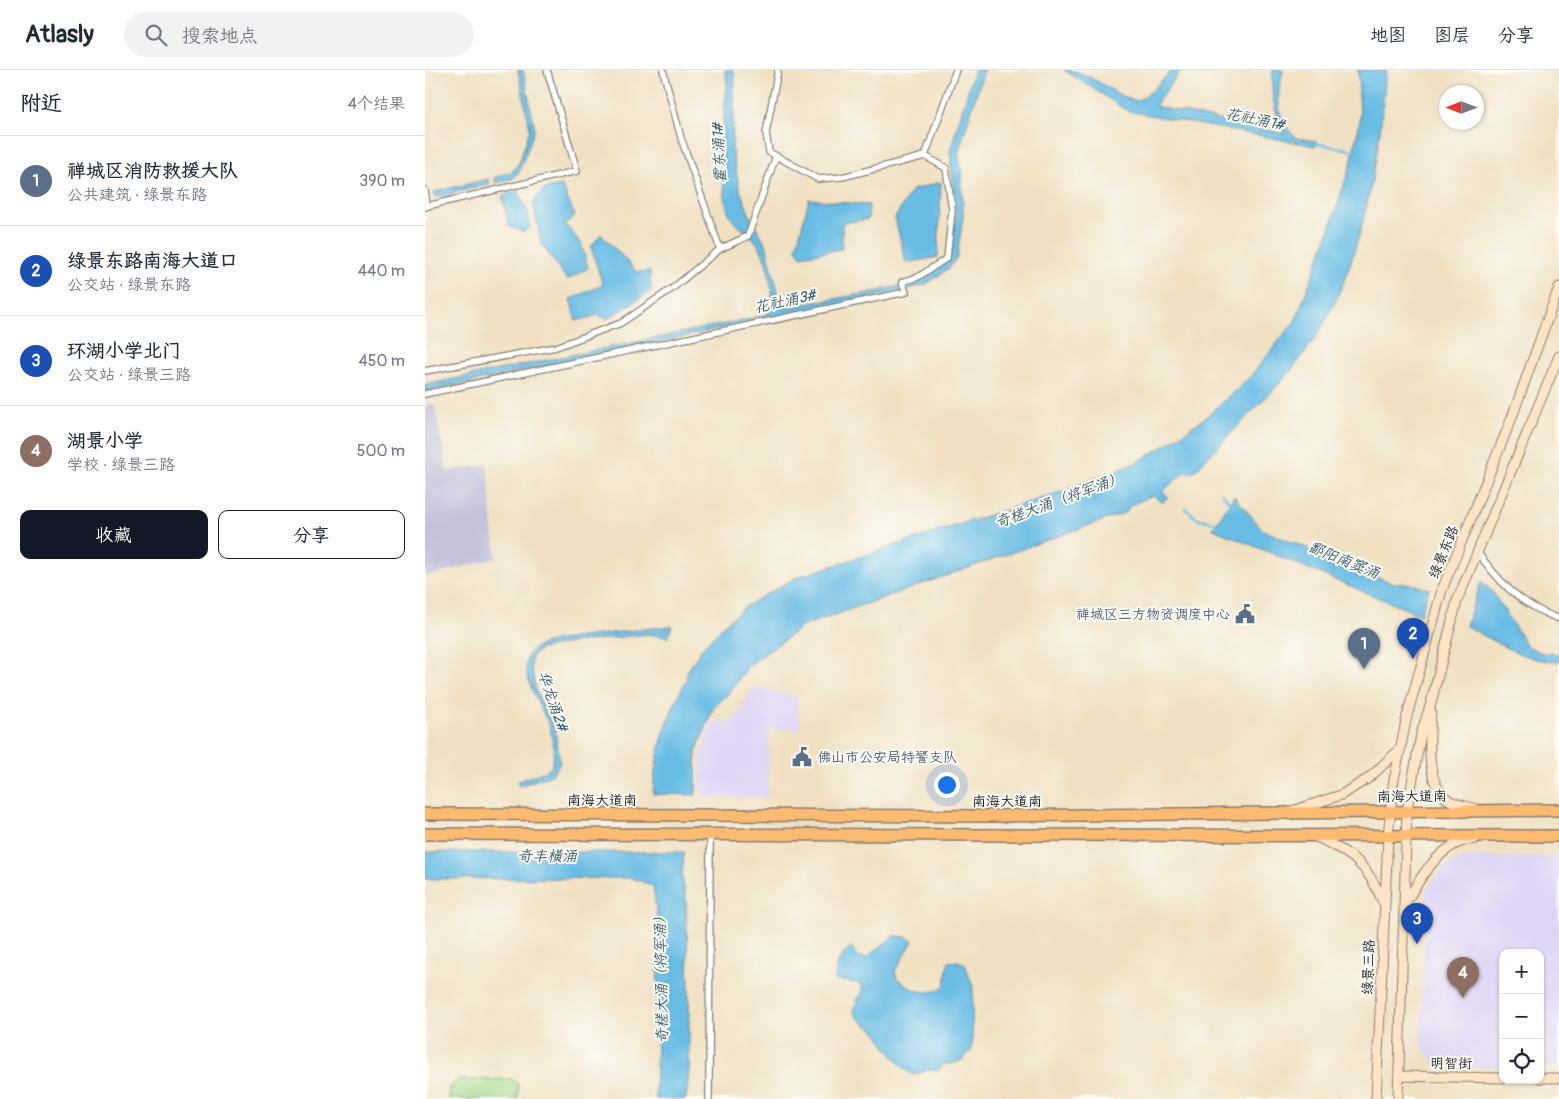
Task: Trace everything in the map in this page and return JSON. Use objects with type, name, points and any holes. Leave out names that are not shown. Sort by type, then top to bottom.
[{"type":"highway","name":"南海大道南","points":[[425,814],[996,816],[1407,810],[1559,810]]},
{"type":"highway","points":[[425,834],[1559,836]]},
{"type":"main road","name":"绿景东路","points":[[1387,837],[1400,748],[1407,716],[1442,590],[1511,420],[1559,287]]},
{"type":"main road","points":[[1398,1099],[1407,810],[1421,734],[1457,601],[1559,356]]},
{"type":"main road","points":[[1431,702],[1430,754],[1434,782],[1448,800],[1480,810]]},
{"type":"main road","points":[[1289,812],[1341,795],[1369,778],[1400,748]]},
{"type":"main road","points":[[1403,906],[1422,875],[1441,855],[1456,844],[1485,836]]},
{"type":"main road","points":[[1316,837],[1344,849],[1360,863],[1374,882],[1384,907]]},
{"type":"main road","name":"绿景三路","points":[[1376,1099],[1387,837]]},
{"type":"main road","name":"明智街","points":[[1399,1076],[1499,1078]]},
{"type":"main road","points":[[1544,1078],[1559,1078]]},
{"type":"street","points":[[425,190],[426,206],[577,171],[547,70]]},
{"type":"street","points":[[663,70],[681,138],[720,249]]},
{"type":"street","points":[[425,394],[521,376],[638,348],[849,305],[905,291],[902,282],[918,277],[947,258],[951,210],[946,168],[925,156],[842,177],[818,179],[769,152],[765,133],[778,70]]},
{"type":"street","points":[[925,156],[956,70]]},
{"type":"street","points":[[425,371],[556,347],[621,323],[673,288],[720,249],[748,236],[776,156]]},
{"type":"street","points":[[1478,553],[1500,582],[1535,610],[1559,619]]},
{"type":"street","points":[[709,1099],[710,835]]},
{"type":"shaded area","points":[[434,404],[447,471],[487,464],[496,558],[425,577],[425,406]]},
{"type":"shaded area","points":[[754,687],[796,696],[801,729],[769,730],[768,797],[706,797],[700,791],[700,758],[711,722],[732,722]]},
{"type":"shaded area","points":[[1559,856],[1559,1067],[1544,1067],[1544,949],[1499,949],[1499,1067],[1437,1067],[1421,1044],[1426,890],[1443,868],[1466,857]]},
{"type":"green space","points":[[512,1079],[518,1084],[518,1099],[449,1099],[449,1087],[458,1080]]},
{"type":"water","points":[[518,70],[523,70],[535,129],[519,172],[514,178],[496,183],[494,178],[513,171],[519,163],[530,129]]},
{"type":"water","points":[[725,70],[733,70],[735,76],[732,151],[740,190],[750,216],[766,244],[782,308],[879,291],[918,281],[942,264],[952,243],[956,217],[950,151],[974,70],[984,70],[958,154],[962,171],[963,217],[957,257],[948,269],[925,285],[843,305],[771,318],[425,392],[425,385],[763,316],[771,311],[771,285],[764,256],[753,239],[731,218],[727,209],[723,182],[722,151],[727,86]]},
{"type":"water","points":[[1064,70],[1083,74],[1136,101],[1151,92],[1172,70],[1181,70],[1155,106],[1284,134],[1276,110],[1272,89],[1273,70],[1283,70],[1279,89],[1279,106],[1284,122],[1296,138],[1316,141],[1315,146],[1128,111]]},
{"type":"water","name":"奇槎大涌（将军涌）","points":[[1358,70],[1386,70],[1379,138],[1366,210],[1345,279],[1331,311],[1301,358],[1272,392],[1194,472],[1185,472],[1163,491],[1168,497],[1162,503],[1153,495],[1129,506],[1127,512],[803,626],[748,666],[728,694],[714,707],[696,752],[696,795],[653,794],[659,749],[668,721],[687,679],[687,672],[703,647],[746,606],[795,578],[1057,493],[1136,463],[1174,440],[1210,414],[1250,377],[1295,321],[1324,246],[1351,164],[1360,120]]},
{"type":"water","points":[[488,179],[490,184],[436,197],[434,192]]},
{"type":"water","points":[[941,182],[938,257],[906,263],[895,218],[912,190]]},
{"type":"water","points":[[562,186],[575,216],[565,224],[581,243],[588,268],[567,280],[541,243],[533,202],[545,189]]},
{"type":"water","points":[[518,191],[528,212],[530,227],[524,232],[509,226],[502,196]]},
{"type":"water","points":[[809,199],[869,205],[868,219],[842,223],[842,249],[801,256],[796,249]]},
{"type":"water","points":[[601,234],[637,272],[650,271],[651,291],[607,319],[598,315],[576,321],[570,299],[603,285],[591,247]]},
{"type":"water","points":[[1234,496],[1263,530],[1392,583],[1410,584],[1429,589],[1420,615],[1213,529]]},
{"type":"water","points":[[1481,582],[1492,591],[1527,646],[1542,653],[1559,654],[1559,662],[1546,661],[1522,654],[1466,626]]},
{"type":"water","points":[[672,626],[668,637],[648,634],[562,644],[541,649],[534,654],[531,666],[536,691],[555,729],[560,763],[552,775],[519,786],[517,782],[550,769],[553,754],[550,728],[530,684],[527,671],[527,660],[531,651],[541,645],[556,641]]},
{"type":"water","points":[[425,852],[684,852],[682,877],[686,900],[689,987],[689,1073],[686,1099],[655,1099],[658,1006],[657,918],[653,886],[632,878],[425,879]]},
{"type":"water","points":[[894,936],[906,937],[913,941],[895,971],[897,978],[908,986],[926,992],[933,992],[939,989],[945,985],[948,962],[958,961],[965,964],[973,987],[972,1049],[963,1059],[944,1064],[938,1071],[928,1070],[913,1075],[907,1071],[893,1056],[874,1030],[855,1015],[853,1010],[863,987],[857,983],[835,980],[839,961],[844,953],[852,947],[856,956],[866,958]]},
{"type":"waterway","name":"花社涌1#","points":[[1313,143],[1356,151]]},
{"type":"waterway","name":"鄱阳南窦涌","points":[[1222,493],[1231,504]]},
{"type":"waterway","name":"鄱阳南窦涌","points":[[1185,508],[1197,518],[1219,524]]},
{"type":"place","name":"禅城区三方物资调度中心","points":[[1245,614]]},
{"type":"place","name":"绿景东路南海大道口","points":[[1413,659]]},
{"type":"place","name":"禅城区消防救援大队","points":[[1364,669]]},
{"type":"place","name":"佛山市公安局特警支队","points":[[802,757]]},
{"type":"place","name":"环湖小学北门","points":[[1417,944]]},
{"type":"place","name":"湖景小学","points":[[1463,998]]},
{"type":"water label","name":"霍东涌1#","points":[[719,153]]},
{"type":"water label","name":"花社涌3#","points":[[785,301]]},
{"type":"water label","name":"华龙涌2#","points":[[553,701]]},
{"type":"water label","name":"奇丰横涌","points":[[547,856]]}]
